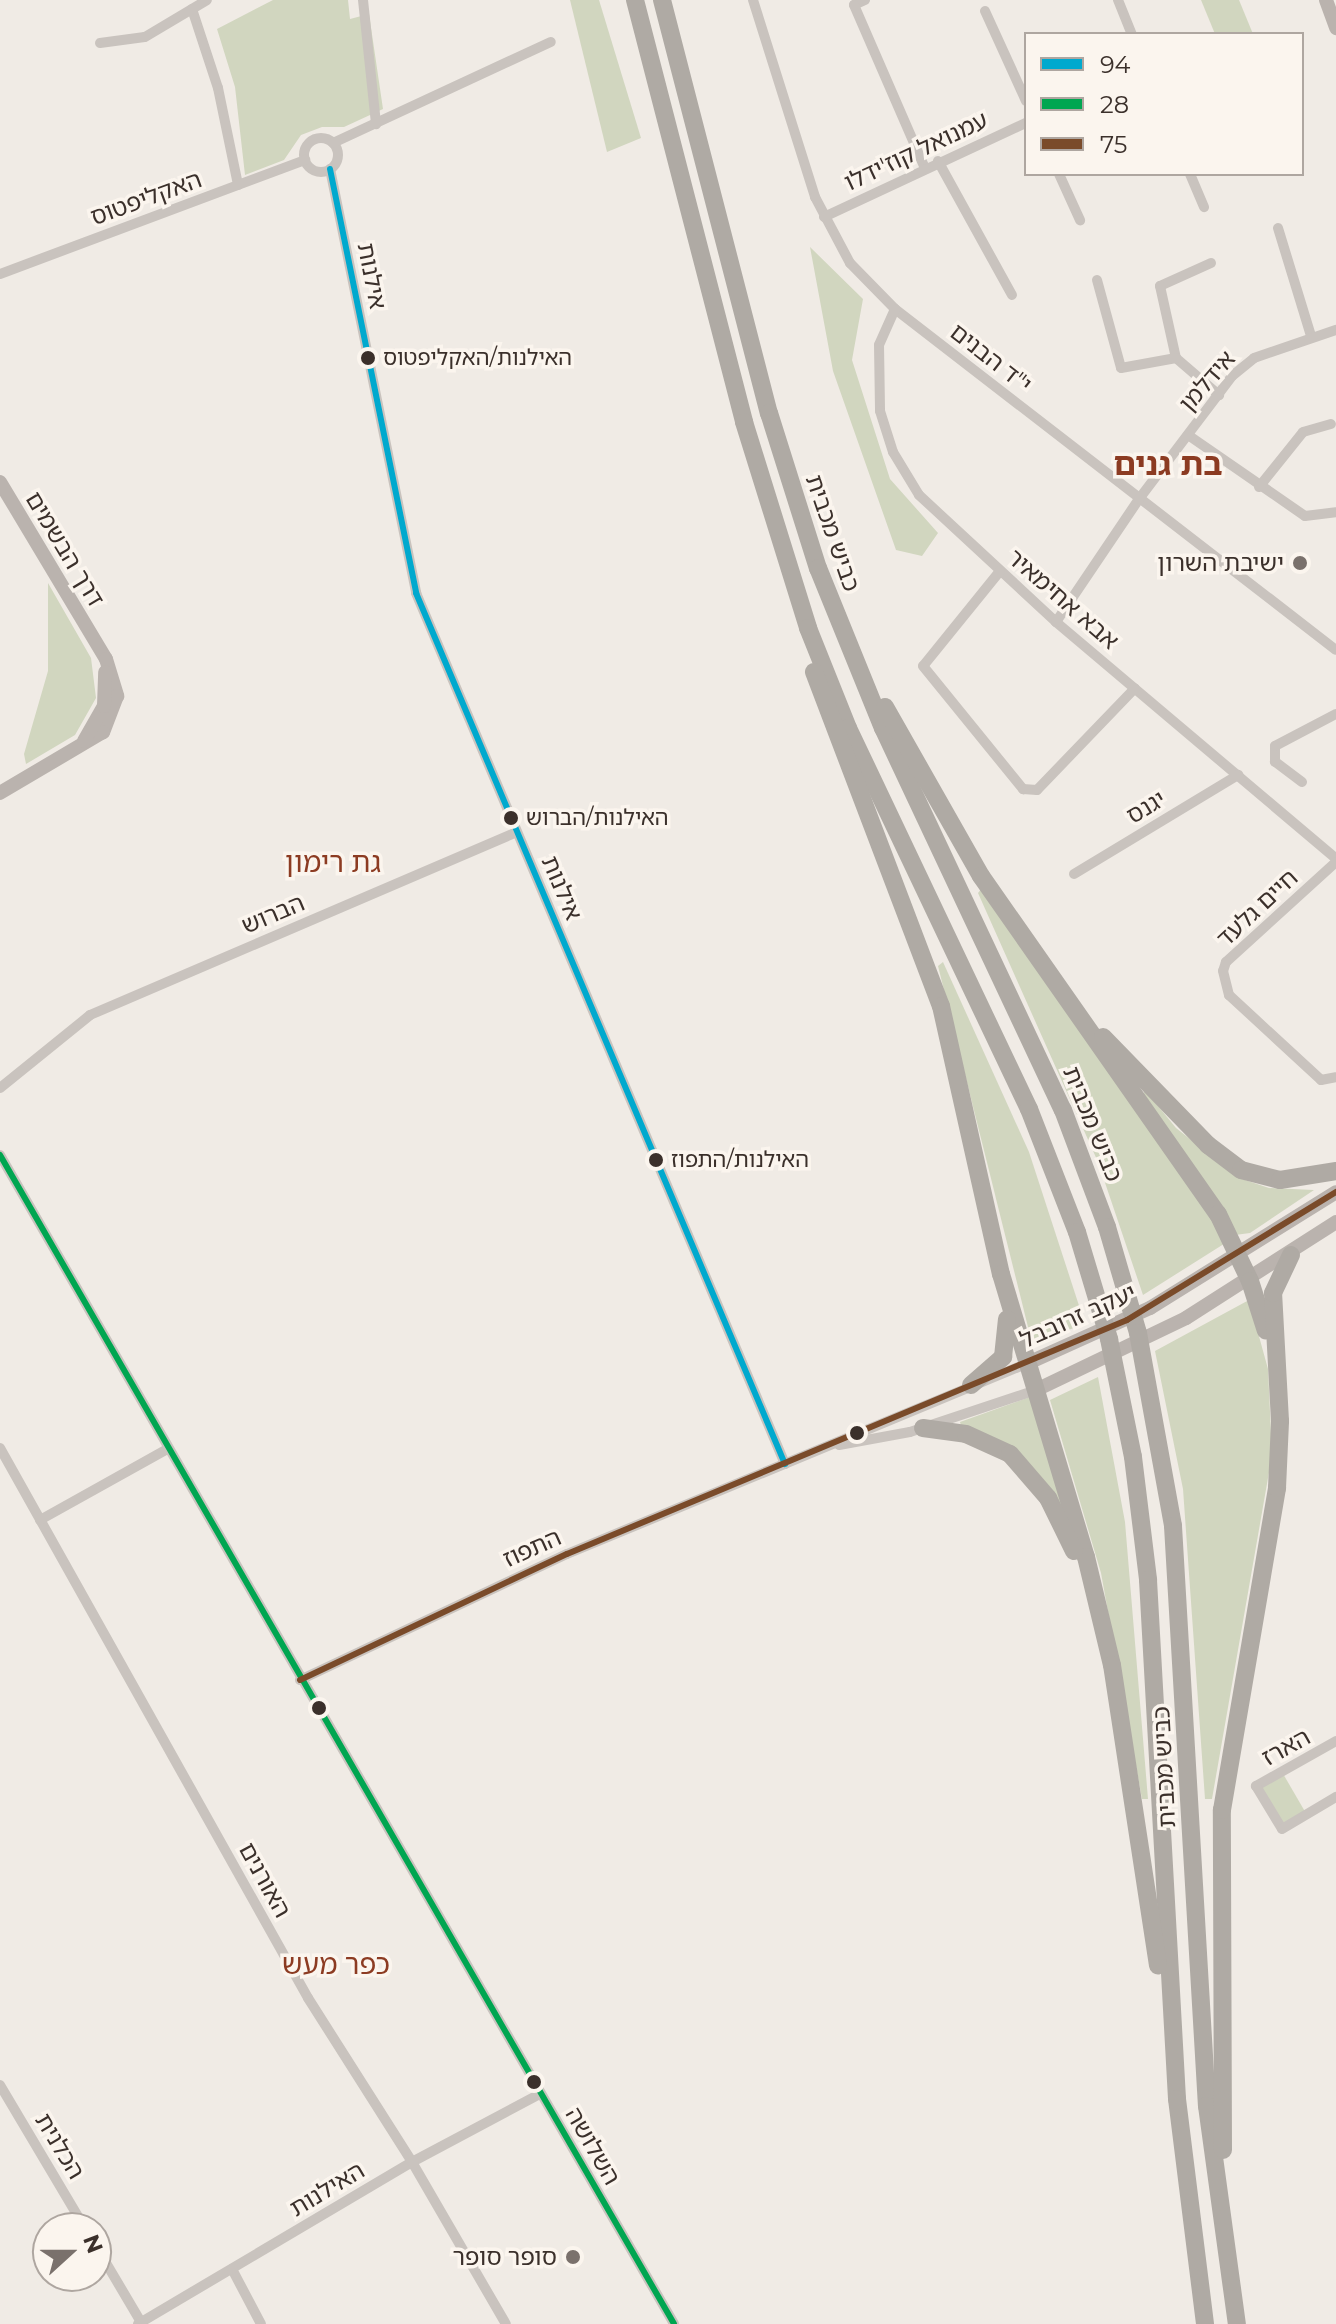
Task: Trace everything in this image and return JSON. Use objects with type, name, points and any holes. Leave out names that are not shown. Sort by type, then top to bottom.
[{"type":"highway","name":"כביש מכבית","points":[[635,0],[740,409],[787,567],[848,728],[1039,1133],[1089,1265],[1109,1339],[1133,1457],[1148,1580],[1177,2099],[1205,2324]]},
{"type":"highway","name":"כביש מכבית","points":[[662,0],[769,413],[839,624],[883,728],[1063,1110],[1102,1213],[1138,1333],[1173,1526],[1206,2091],[1226,2261],[1237,2324]]},
{"type":"highway","points":[[787,567],[823,704],[938,994],[1006,1292],[1102,1622],[1131,1767],[1177,2099]]},
{"type":"highway","points":[[839,624],[950,825],[1045,970],[1218,1214],[1250,1281],[1277,1382]]},
{"type":"highway","points":[[1045,970],[1156,1094],[1234,1165],[1280,1180],[1336,1171]]},
{"type":"highway","points":[[1226,2261],[1219,2042],[1222,1810],[1277,1488],[1273,1293],[1291,1255]]},
{"type":"highway","points":[[971,1385],[999,1363],[1006,1349],[1006,1292]]},
{"type":"highway","points":[[923,1428],[981,1439],[1024,1467],[1057,1513],[1102,1622]]},
{"type":"main road","points":[[1326,0],[1336,28]]},
{"type":"main road","name":"דרך הבשמים","points":[[0,482],[92,638],[105,672],[106,694],[93,729],[71,753],[0,793]]},
{"type":"main road","name":"יעקב זרובבל","points":[[1028,1363],[1150,1308],[1336,1192]]},
{"type":"main road","name":"יעקב זרובבל","points":[[1036,1390],[1159,1332],[1250,1281],[1336,1222]]},
{"type":"street","points":[[100,43],[145,37],[207,0]]},
{"type":"street","points":[[363,0],[376,124]]},
{"type":"street","name":"י\"ד הבנים","points":[[753,0],[824,217],[850,263],[895,309],[1336,650]]},
{"type":"street","points":[[865,0],[854,5],[925,168]]},
{"type":"street","points":[[1118,0],[1131,32]]},
{"type":"street","points":[[192,9],[218,88],[238,185]]},
{"type":"street","points":[[985,11],[1024,97]]},
{"type":"street","points":[[333,143],[338,157],[330,169],[315,170],[305,160],[313,140],[333,143],[551,42]]},
{"type":"street","name":"עמנואל קוז'ידלו","points":[[824,217],[938,161],[1024,124]]},
{"type":"street","name":"האקליפטוס","points":[[0,274],[305,160]]},
{"type":"street","points":[[938,161],[1012,295]]},
{"type":"street","name":"אילנות","points":[[330,169],[416,593],[785,1464]]},
{"type":"street","points":[[1060,176],[1080,220]]},
{"type":"street","points":[[1191,176],[1204,207]]},
{"type":"street","points":[[1278,228],[1311,336]]},
{"type":"street","points":[[1211,263],[1160,286],[1176,358],[1219,395]]},
{"type":"street","points":[[1097,280],[1121,368],[1176,358]]},
{"type":"street","name":"אבא אחימאיר","points":[[895,309],[879,345],[877,379],[893,452],[919,495],[1056,622],[1317,838],[1336,860]]},
{"type":"street","name":"אידלמן","points":[[1056,622],[1139,499],[1219,395],[1254,358],[1311,336],[1336,330]]},
{"type":"street","points":[[1259,487],[1303,432],[1331,424]]},
{"type":"street","points":[[1188,435],[1305,516],[1336,512]]},
{"type":"street","points":[[1000,571],[923,666],[1023,789],[1037,790],[1135,688]]},
{"type":"street","points":[[1302,782],[1275,762],[1275,746],[1336,714]]},
{"type":"street","name":"יגנס","points":[[1074,874],[1238,775]]},
{"type":"street","name":"הברוש","points":[[0,1088],[90,1015],[516,832]]},
{"type":"street","points":[[1317,838],[1336,846]]},
{"type":"street","name":"חיים גלעד","points":[[1336,860],[1226,962],[1223,971],[1229,995],[1321,1080],[1336,1077]]},
{"type":"street","name":"השלושה","points":[[0,1155],[166,1450],[674,2324]]},
{"type":"street","name":"יעקב זרובבל","points":[[785,1464],[1028,1363]]},
{"type":"street","name":"יעקב זרובבל","points":[[821,1448],[923,1428],[1036,1390]]},
{"type":"street","name":"האורנים","points":[[0,1448],[308,1998],[412,2162],[506,2324]]},
{"type":"street","points":[[40,1520],[166,1450]]},
{"type":"street","name":"התפוז","points":[[300,1680],[430,1615],[785,1464]]},
{"type":"street","name":"הארז","points":[[1336,1741],[1256,1786],[1282,1829],[1336,1797]]},
{"type":"street","name":"הכלנית","points":[[0,2085],[75,2212]]},
{"type":"street","name":"האילנות","points":[[140,2323],[412,2162],[540,2094]]},
{"type":"street","points":[[232,2269],[261,2324]]},
{"type":"street","points":[[112,2274],[140,2323]]},
{"type":"green space","points":[[273,0],[348,0],[350,19],[369,14],[383,109],[344,127],[322,127],[301,135],[284,160],[245,175],[235,87],[217,29]]},
{"type":"green space","points":[[570,0],[599,0],[641,138],[607,152]]},
{"type":"green space","points":[[1201,0],[1239,0],[1252,32],[1214,32]]},
{"type":"green space","points":[[810,247],[863,299],[852,360],[890,479],[938,533],[922,556],[896,550],[833,371]]},
{"type":"green space","points":[[48,583],[91,658],[96,698],[75,735],[26,764],[24,754],[48,671]]},
{"type":"green space","points":[[982,888],[1227,1242],[1143,1295],[1098,1162],[978,893]]},
{"type":"green space","points":[[943,962],[1029,1152],[1085,1324],[1032,1343],[938,966]]},
{"type":"green space","points":[[1145,1090],[1176,1128],[1239,1178],[1269,1188],[1314,1190],[1250,1233],[1235,1235],[1142,1097]]},
{"type":"green space","points":[[1249,1300],[1268,1369],[1272,1455],[1212,1799],[1205,1799],[1183,1489],[1155,1351]]},
{"type":"green space","points":[[1098,1377],[1125,1522],[1148,1799],[1142,1799],[1101,1573],[1050,1400]]},
{"type":"green space","points":[[1033,1396],[1068,1516],[1047,1487],[962,1429],[960,1422]]},
{"type":"green space","points":[[1282,1772],[1307,1815],[1282,1829],[1256,1786]]},
{"type":"transit line","name":"94","points":[[330,169],[416,593],[785,1464]]},
{"type":"transit line","name":"28","points":[[0,1155],[674,2324]]},
{"type":"transit line","name":"75","points":[[300,1680],[567,1554],[1127,1320],[1336,1192]]},
{"type":"place","name":"האילנות/האקליפטוס","points":[[368,358]]},
{"type":"place","name":"ישיבת השרון","points":[[1300,563]]},
{"type":"place","name":"האילנות/הברוש","points":[[511,818]]},
{"type":"place","name":"האילנות/התפוז","points":[[656,1160]]},
{"type":"place","name":"סופר סופר","points":[[573,2257]]},
{"type":"district","name":"בת גנים","points":[[1168,464]]},
{"type":"district","name":"גת רימון","points":[[333,862]]},
{"type":"district","name":"כפר מעש","points":[[336,1964]]}]
